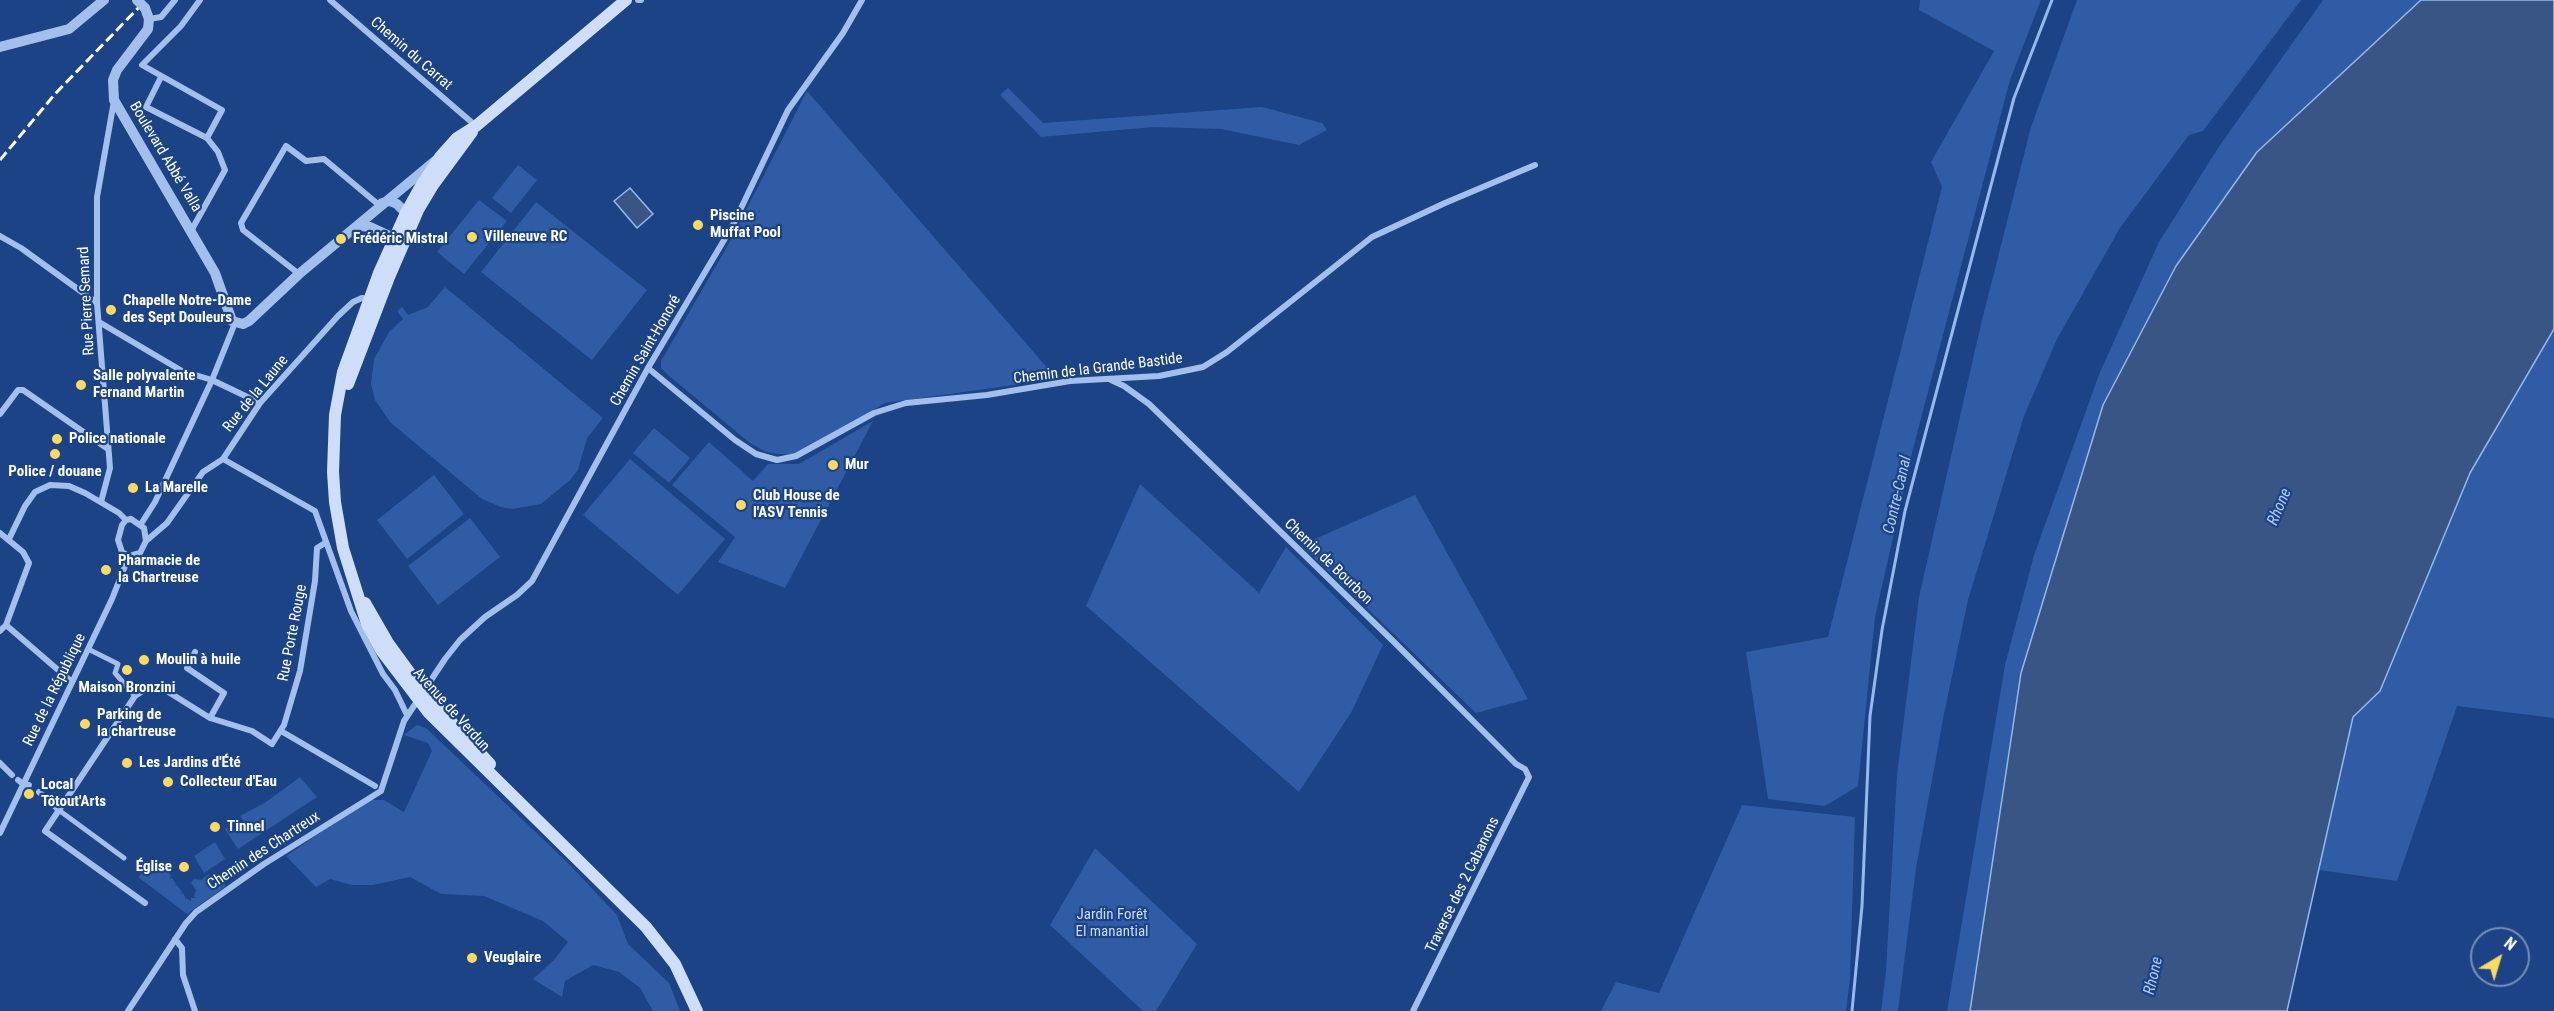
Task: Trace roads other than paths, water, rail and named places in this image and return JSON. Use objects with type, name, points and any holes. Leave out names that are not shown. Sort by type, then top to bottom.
[{"type":"main road","points":[[401,235],[406,213],[440,157],[457,138],[476,126],[626,0]]},
{"type":"main road","points":[[401,235],[433,185],[476,126]]},
{"type":"main road","name":"Avenue de Verdun","points":[[401,235],[369,299],[343,372],[335,415],[333,472],[335,502],[351,575],[367,624],[381,650],[468,754],[537,817],[660,944],[685,982],[697,1011]]},
{"type":"main road","name":"Avenue de Verdun","points":[[334,439],[345,393],[401,235]]},
{"type":"street","points":[[0,47],[69,29],[104,0]]},
{"type":"street","points":[[143,9],[161,16],[175,0]]},
{"type":"street","points":[[200,0],[181,26],[142,65],[145,69],[222,110],[207,138]]},
{"type":"street","name":"Chemin du Carrat","points":[[331,0],[476,126]]},
{"type":"street","name":"Chemin Saint-Honoré","points":[[420,696],[460,640],[532,580],[648,368],[733,225],[774,135],[788,110],[843,33],[862,0]]},
{"type":"street","name":"Boulevard Abbé Valla","points":[[143,9],[149,25],[145,35],[125,57],[117,70],[113,80],[114,100],[215,273],[230,318],[235,323]]},
{"type":"street","points":[[161,77],[146,107],[207,138],[218,153],[225,170],[191,231]]},
{"type":"street","name":"Rue Pierre Semard","points":[[102,502],[109,476],[97,303],[97,197],[114,100]]},
{"type":"street","points":[[299,274],[243,230],[241,223],[286,146],[306,161],[324,159],[381,204]]},
{"type":"street","points":[[141,524],[155,502],[212,380],[235,323],[243,324],[249,321],[299,274],[440,157]]},
{"type":"street","name":"Chemin de la Grande Bastide","points":[[648,368],[735,440],[756,454],[777,460],[796,456],[874,413],[906,403],[987,395],[1070,381],[1159,376],[1203,368],[1227,352],[1372,237],[1535,165]]},
{"type":"street","points":[[381,204],[390,201],[406,213]]},
{"type":"street","points":[[350,232],[362,226],[401,235]]},
{"type":"street","points":[[0,236],[21,248],[97,303]]},
{"type":"street","name":"Rue de la Laune","points":[[146,541],[167,523],[203,472],[223,459],[260,403],[346,308],[357,300],[369,299]]},
{"type":"street","points":[[99,322],[182,371],[212,380],[260,403]]},
{"type":"street","name":"Chemin de Bourbon","points":[[1108,379],[1124,386],[1149,404],[1516,764],[1524,769]]},
{"type":"street","points":[[0,414],[18,390],[23,390],[108,449]]},
{"type":"street","points":[[223,459],[315,511],[351,611],[407,715]]},
{"type":"street","points":[[9,539],[25,506],[35,492],[50,484],[69,486],[102,502],[126,520],[131,519],[141,524],[146,541],[140,553],[129,556],[122,552],[118,540],[120,530],[126,520]]},
{"type":"street","points":[[0,533],[23,552],[29,563],[6,625],[0,631]]},
{"type":"street","name":"Rue Porte Rouge","points":[[281,731],[300,671],[315,581],[316,548],[325,543]]},
{"type":"street","name":"Rue de la République","points":[[0,833],[112,599],[129,556]]},
{"type":"street","points":[[6,625],[72,682]]},
{"type":"street","points":[[88,649],[118,664],[115,674],[135,696]]},
{"type":"street","points":[[195,652],[187,668],[224,693],[210,718]]},
{"type":"street","points":[[145,903],[45,831],[135,696],[149,687],[162,688],[210,718],[252,731],[272,744],[281,731],[375,786]]},
{"type":"street","name":"Chemin des Chartreux","points":[[128,1011],[191,917],[215,897],[381,791],[407,715],[420,696]]},
{"type":"street","points":[[0,763],[12,775]]},
{"type":"street","name":"Traverse des 2 Cabanons","points":[[1413,1011],[1529,777],[1524,769]]},
{"type":"street","points":[[39,792],[60,811],[124,858]]},
{"type":"street","points":[[175,939],[182,948],[183,975],[195,1011]]},
{"type":"water","name":"Rhone","points":[[2421,0],[2554,0],[2554,329],[2470,473],[2380,691],[2353,717],[2287,1011],[1970,1011],[2021,673],[2103,405],[2176,266],[2257,152]]},
{"type":"water","points":[[630,188],[653,214],[637,228],[614,201]]},
{"type":"waterway","name":"Contre-Canal","points":[[1852,1011],[1862,906],[1870,716],[1882,630],[1905,511],[2014,98],[2052,0]]},
{"type":"railway","points":[[0,160],[55,94],[146,0]]},
{"type":"place","name":"Piscine Muffat Pool","points":[[698,225]]},
{"type":"place","name":"Villeneuve RC","points":[[472,237]]},
{"type":"place","name":"Frédéric Mistral","points":[[341,239]]},
{"type":"place","name":"Chapelle Notre-Dame des Sept Douleurs","points":[[111,310]]},
{"type":"place","name":"Salle polyvalente Fernand Martin","points":[[81,385]]},
{"type":"place","name":"Police nationale","points":[[57,439]]},
{"type":"place","name":"Police / douane","points":[[55,454]]},
{"type":"place","name":"Mur","points":[[833,465]]},
{"type":"place","name":"La Marelle","points":[[133,488]]},
{"type":"place","name":"Club House de l'ASV Tennis","points":[[741,505]]},
{"type":"place","name":"Pharmacie de la Chartreuse","points":[[106,570]]},
{"type":"place","name":"Moulin à huile","points":[[144,660]]},
{"type":"place","name":"Maison Bronzini","points":[[127,670]]},
{"type":"place","name":"Parking de la chartreuse","points":[[85,724]]},
{"type":"place","name":"Les Jardins d'Été","points":[[127,763]]},
{"type":"place","name":"Collecteur d'Eau","points":[[168,782]]},
{"type":"place","name":"Local Tôtout'Arts","points":[[29,794]]},
{"type":"place","name":"Tinnel","points":[[215,827]]},
{"type":"place","name":"Église","points":[[184,867]]},
{"type":"place","name":"Veuglaire","points":[[472,958]]},
{"type":"park label","name":"Jardin Forêt El manantial","points":[[1112,924]]}]
